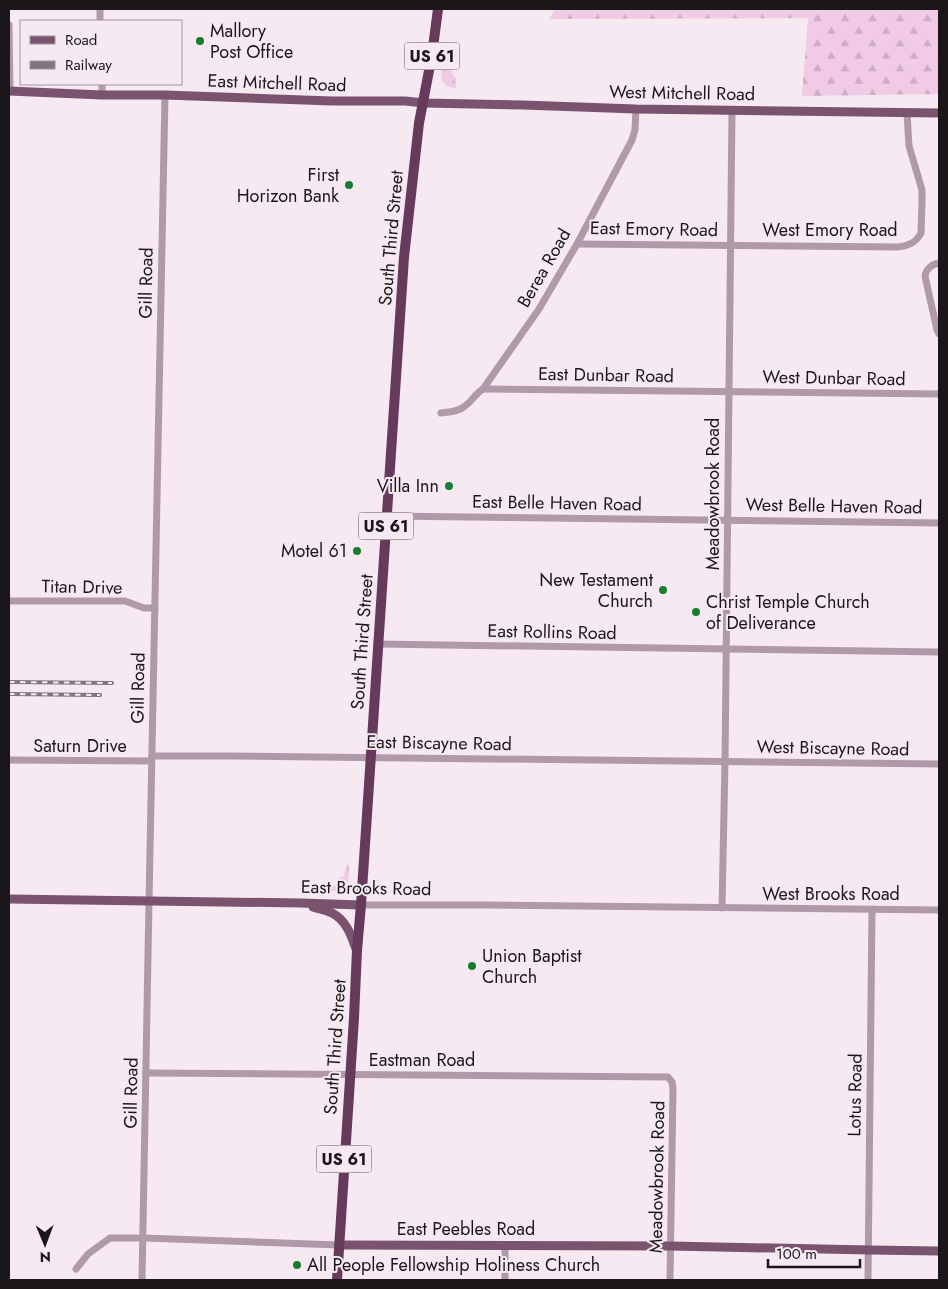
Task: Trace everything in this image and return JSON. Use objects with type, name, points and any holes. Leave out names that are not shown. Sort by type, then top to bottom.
[{"type":"highway","name":"South Third Street","points":[[336,1280],[404,257],[419,123],[432,55],[438,9]]},
{"type":"main road","name":"East Mitchell Road","points":[[9,91],[424,103]]},
{"type":"main road","name":"West Mitchell Road","points":[[424,103],[732,111],[939,113]]},
{"type":"main road","name":"East Brooks Road","points":[[9,899],[361,905]]},
{"type":"main road","points":[[301,903],[334,914],[351,934],[357,950]]},
{"type":"main road","name":"East Peebles Road","points":[[339,1245],[671,1246],[939,1251]]},
{"type":"street","points":[[9,25],[9,91]]},
{"type":"street","points":[[102,85],[102,95]]},
{"type":"street","name":"Gill Road","points":[[142,1280],[165,95]]},
{"type":"street","name":"Berea Road","points":[[441,414],[453,412],[465,406],[483,389],[539,309],[577,244],[632,140],[635,130],[636,109]]},
{"type":"street","name":"Meadowbrook Road","points":[[722,908],[726,762],[732,111]]},
{"type":"street","name":"West Emory Road","points":[[731,245],[898,247],[914,242],[921,233],[922,194],[910,150],[907,113]]},
{"type":"street","name":"East Emory Road","points":[[577,244],[731,245]]},
{"type":"street","points":[[939,263],[933,264],[925,274],[939,334]]},
{"type":"street","name":"East Dunbar Road","points":[[483,389],[728,392]]},
{"type":"street","name":"West Dunbar Road","points":[[728,392],[939,394]]},
{"type":"street","name":"East Belle Haven Road","points":[[386,516],[728,520]]},
{"type":"street","name":"West Belle Haven Road","points":[[728,520],[939,523]]},
{"type":"street","name":"Titan Drive","points":[[9,601],[125,601],[144,608],[155,608]]},
{"type":"street","name":"East Rollins Road","points":[[378,644],[939,652]]},
{"type":"street","name":"East Biscayne Road","points":[[152,759],[232,756],[726,762]]},
{"type":"street","name":"Saturn Drive","points":[[9,760],[152,759]]},
{"type":"street","name":"West Biscayne Road","points":[[726,762],[939,764]]},
{"type":"street","name":"East Brooks Road","points":[[361,905],[664,906],[722,908]]},
{"type":"street","name":"West Brooks Road","points":[[722,908],[939,910]]},
{"type":"street","name":"Lotus Road","points":[[868,1280],[872,909]]},
{"type":"street","name":"Eastman Road","points":[[146,1073],[668,1077]]},
{"type":"street","name":"Meadowbrook Road","points":[[668,1077],[672,1082],[673,1088],[670,1280]]},
{"type":"street","name":"East Peebles Road","points":[[76,1269],[88,1254],[110,1238],[339,1245]]},
{"type":"street","points":[[505,1245],[505,1280]]},
{"type":"green space","points":[[555,9],[939,9],[939,94],[802,96],[808,18],[549,19]]},
{"type":"green space","points":[[443,63],[447,64],[456,79],[456,88],[443,83],[441,76]]},
{"type":"green space","points":[[349,863],[348,881],[342,890],[300,890],[301,881],[305,886],[336,886],[338,884],[336,880],[344,876],[346,865]]},
{"type":"railway","points":[[9,682],[112,683]]},
{"type":"railway","points":[[9,694],[100,695]]},
{"type":"place","name":"Mallory Post Office","points":[[200,41]]},
{"type":"place","name":"First Horizon Bank","points":[[349,185]]},
{"type":"place","name":"Villa Inn","points":[[449,486]]},
{"type":"place","name":"Motel 61","points":[[357,551]]},
{"type":"place","name":"New Testament Church","points":[[663,590]]},
{"type":"place","name":"Christ Temple Church of Deliverance","points":[[696,612]]},
{"type":"place","name":"Union Baptist Church","points":[[472,966]]},
{"type":"place","name":"All People Fellowship Holiness Church","points":[[297,1265]]}]
